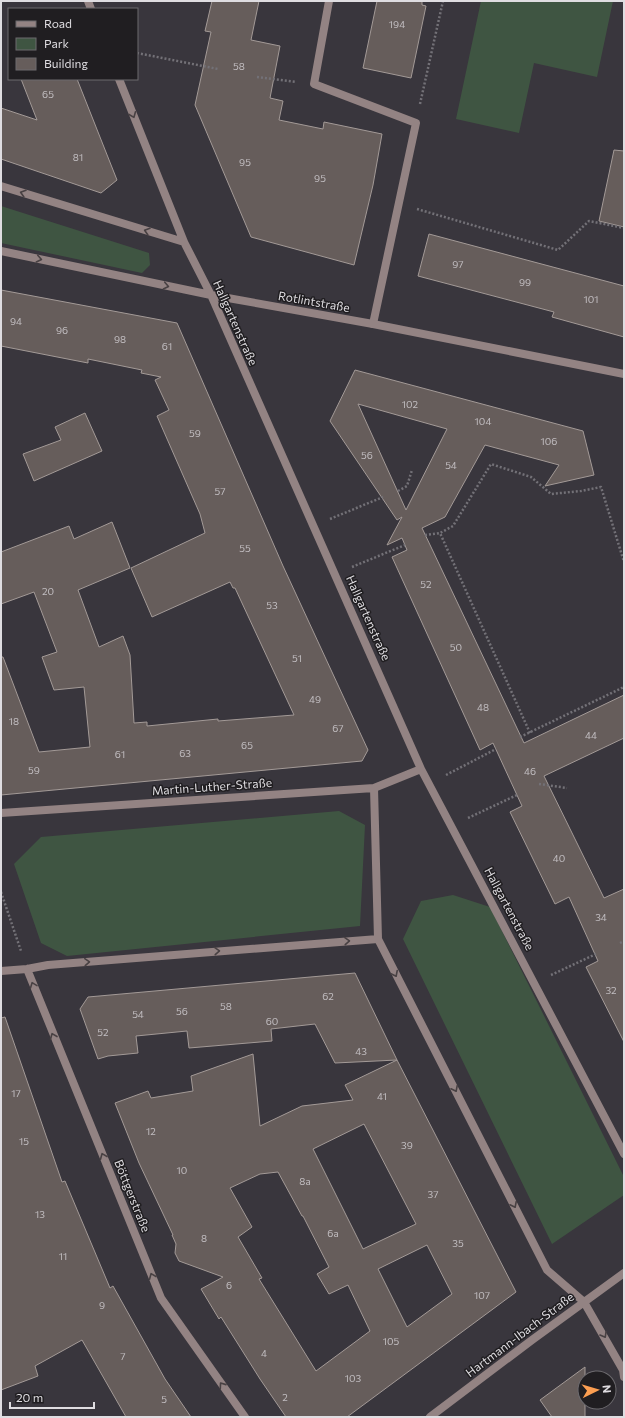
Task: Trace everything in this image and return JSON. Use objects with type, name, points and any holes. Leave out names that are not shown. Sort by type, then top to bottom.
[{"type":"street","points":[[329,1],[314,84],[416,123],[373,324]]},
{"type":"street","name":"Hallgartenstraße","points":[[119,80],[184,242],[211,296],[421,769],[624,1154]]},
{"type":"street","points":[[1,186],[184,242]]},
{"type":"street","name":"Rotlintstraße","points":[[1,251],[211,296],[373,324],[624,374]]},
{"type":"street","name":"Martin-Luther-Straße","points":[[1,814],[374,788],[421,769]]},
{"type":"street","points":[[374,788],[378,939],[547,1270],[584,1302],[623,1370],[624,1377]]},
{"type":"street","points":[[1,971],[27,969],[48,965],[378,939]]},
{"type":"street","name":"Böttgerstraße","points":[[27,969],[161,1298],[245,1417]]},
{"type":"street","name":"Hartmann-Ibach-Straße","points":[[430,1417],[624,1273]]},
{"type":"path","points":[[416,123],[443,1]]},
{"type":"path","points":[[138,53],[218,69]]},
{"type":"path","points":[[257,77],[314,84]]},
{"type":"path","points":[[426,212],[558,250],[589,221],[624,228]]},
{"type":"path","points":[[425,535],[440,532],[453,526],[491,464],[531,477],[551,494],[581,491],[601,486],[624,562]]},
{"type":"path","points":[[398,491],[408,486],[412,470]]},
{"type":"path","points":[[313,526],[383,497]]},
{"type":"path","points":[[440,532],[530,733]]},
{"type":"path","points":[[335,575],[405,545]]},
{"type":"path","points":[[520,737],[624,687]]},
{"type":"path","points":[[429,783],[496,749]]},
{"type":"path","points":[[539,784],[566,788]]},
{"type":"path","points":[[452,827],[517,795]]},
{"type":"path","points":[[1,892],[27,969]]},
{"type":"path","points":[[620,943],[624,942]]},
{"type":"path","points":[[534,983],[596,954]]},
{"type":"green space","points":[[481,1],[613,1],[597,77],[534,63],[519,133],[456,119]]},
{"type":"green space","points":[[1,206],[149,253],[150,265],[142,273],[1,243]]},
{"type":"green space","points":[[339,811],[365,825],[360,926],[67,956],[41,943],[14,864],[41,837]]},
{"type":"green space","points":[[453,895],[490,907],[624,1177],[624,1195],[552,1244],[403,939],[421,901]]},
{"type":"building","points":[[212,1],[259,1],[251,40],[280,46],[270,98],[283,101],[279,120],[323,129],[324,122],[382,134],[373,185],[354,265],[251,237],[195,105],[211,32],[205,31]]},
{"type":"building","points":[[377,1],[422,1],[422,5],[426,6],[411,78],[363,68]]},
{"type":"building","points":[[21,80],[77,80],[117,180],[101,193],[1,159],[1,108],[37,120]]},
{"type":"building","points":[[614,150],[624,151],[624,227],[599,221]]},
{"type":"building","points":[[429,234],[624,286],[624,337],[552,317],[554,312],[418,276]]},
{"type":"building","points":[[1,290],[177,323],[283,566],[368,750],[362,761],[1,795],[1,657],[3,657],[39,752],[90,747],[84,687],[54,690],[42,657],[57,652],[34,592],[1,604],[1,552],[69,526],[74,539],[112,522],[130,568],[78,590],[99,647],[123,636],[130,655],[134,723],[147,722],[147,726],[218,719],[218,721],[294,715],[235,588],[233,588],[230,582],[152,617],[131,568],[205,533],[200,514],[157,416],[169,410],[155,380],[161,377],[141,373],[142,370],[88,359],[88,363],[1,346]]},
{"type":"building","points":[[355,370],[583,431],[594,475],[545,486],[559,465],[485,445],[445,517],[422,528],[524,743],[624,695],[624,738],[544,776],[604,898],[624,889],[624,1042],[586,967],[598,961],[569,897],[555,904],[510,812],[522,806],[493,743],[480,750],[392,557],[407,550],[402,538],[387,545],[402,517],[397,520],[330,421]],"holes":[[[358,404],[447,429],[406,510]]]},
{"type":"building","points":[[85,413],[102,451],[34,481],[23,454],[61,440],[55,427]]},
{"type":"building","points":[[355,973],[397,1060],[335,1063],[315,1024],[271,1029],[272,1041],[189,1048],[187,1031],[136,1036],[138,1053],[108,1056],[98,1059],[80,1009],[88,997]]},
{"type":"building","points":[[5,1017],[62,1182],[65,1181],[110,1288],[113,1286],[165,1379],[191,1417],[126,1417],[82,1340],[35,1366],[38,1376],[1,1390],[1,1018]]},
{"type":"building","points":[[253,1054],[260,1126],[302,1106],[353,1100],[345,1085],[397,1060],[516,1292],[347,1417],[286,1417],[221,1317],[219,1319],[201,1289],[223,1277],[179,1261],[175,1253],[176,1244],[173,1235],[139,1163],[115,1103],[148,1091],[151,1098],[193,1091],[191,1076]],"holes":[[[364,1124],[416,1224],[363,1249],[313,1149]],[[278,1172],[303,1216],[329,1267],[317,1274],[329,1294],[348,1285],[370,1331],[316,1371],[259,1279],[262,1278],[238,1237],[252,1227],[230,1188],[260,1174]],[[427,1245],[452,1294],[407,1327],[378,1269]]]},
{"type":"building","points":[[577,1373],[577,1410],[585,1410],[585,1417],[552,1417],[540,1400]]}]
